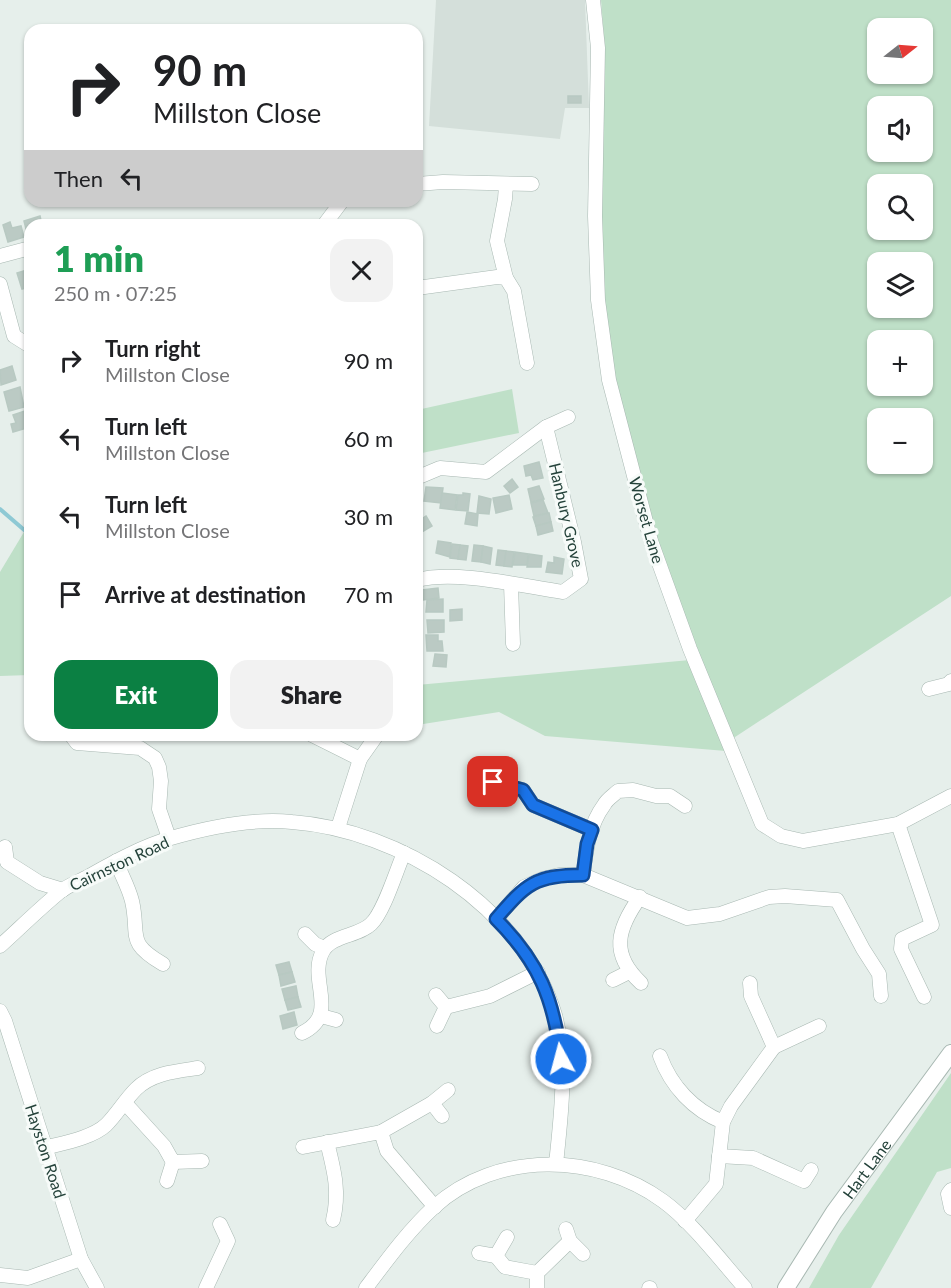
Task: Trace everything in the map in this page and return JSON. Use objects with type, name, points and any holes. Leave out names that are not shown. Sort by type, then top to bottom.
[{"type":"street","name":"Worset Lane","points":[[593,0],[598,48],[595,216],[598,300],[609,380],[651,541],[690,649],[762,824],[781,836],[803,841],[898,824],[951,796]]},
{"type":"street","points":[[423,184],[532,184]]},
{"type":"street","points":[[506,185],[506,200],[497,241],[506,278],[514,291],[527,363]]},
{"type":"street","points":[[0,256],[24,250]]},
{"type":"street","points":[[423,287],[497,277],[506,278]]},
{"type":"street","points":[[0,284],[6,329],[24,342]]},
{"type":"street","points":[[423,476],[440,468],[486,472],[546,427],[568,417]]},
{"type":"street","name":"Hanbury Grove","points":[[423,579],[432,577],[511,584],[563,592],[581,579],[546,427]]},
{"type":"street","points":[[511,584],[513,644]]},
{"type":"street","points":[[929,689],[950,685]]},
{"type":"street","points":[[89,741],[140,748],[155,758],[159,767],[159,809],[169,838]]},
{"type":"street","points":[[324,741],[360,759]]},
{"type":"street","points":[[338,828],[360,759],[373,741]]},
{"type":"street","points":[[478,784],[492,776],[523,790],[533,805],[592,830]]},
{"type":"street","points":[[583,875],[587,844],[592,830],[604,804],[618,791],[633,790],[656,796],[672,790],[685,806]]},
{"type":"street","name":"Cairnston Road","points":[[0,946],[63,890],[116,861],[169,838],[225,826],[291,821],[338,828],[373,839],[404,853],[458,886],[515,939],[538,972],[555,1017],[558,1032],[561,1093],[556,1164]]},
{"type":"street","points":[[898,824],[932,925],[902,939],[901,944],[901,949],[924,998]]},
{"type":"street","points":[[5,847],[7,862],[40,883],[63,890]]},
{"type":"street","points":[[302,1034],[312,1029],[321,1016],[322,994],[317,966],[324,948],[368,927],[377,918],[404,853]]},
{"type":"street","points":[[116,861],[132,901],[134,934],[144,953],[163,964]]},
{"type":"street","points":[[496,919],[524,887],[559,875],[583,875],[687,918],[720,914],[769,897],[837,900],[863,949],[885,971],[881,996]]},
{"type":"street","points":[[640,897],[628,913],[620,934],[621,955],[629,972],[641,983]]},
{"type":"street","points":[[305,934],[315,944],[324,948]]},
{"type":"street","points":[[437,1026],[446,1008],[490,996],[538,972]]},
{"type":"street","points":[[613,980],[629,972]]},
{"type":"street","points":[[750,983],[751,996],[774,1047]]},
{"type":"street","points":[[436,995],[446,1008]]},
{"type":"street","name":"Hayston Road","points":[[0,1011],[81,1259],[97,1288]]},
{"type":"street","points":[[321,1016],[336,1020]]},
{"type":"street","points":[[685,1221],[716,1184],[723,1122],[731,1106],[774,1047],[819,1026]]},
{"type":"street","name":"Hart Lane","points":[[786,1288],[834,1212],[951,1053]]},
{"type":"street","points":[[660,1056],[660,1076],[703,1113],[723,1122]]},
{"type":"street","points":[[44,1148],[74,1141],[105,1126],[137,1088],[155,1077],[172,1071],[198,1068]]},
{"type":"street","points":[[303,1147],[381,1132],[432,1103],[448,1090]]},
{"type":"street","points":[[125,1102],[164,1146],[173,1162],[167,1181]]},
{"type":"street","points":[[432,1103],[442,1116]]},
{"type":"street","points":[[381,1132],[387,1151],[435,1207]]},
{"type":"street","points":[[327,1142],[344,1203],[333,1220]]},
{"type":"street","points":[[719,1156],[753,1158],[805,1180]]},
{"type":"street","points":[[173,1162],[202,1161]]},
{"type":"street","points":[[366,1288],[391,1255],[435,1207],[462,1188],[486,1176],[533,1164],[585,1167],[635,1184],[664,1202],[685,1221],[745,1288]]},
{"type":"street","points":[[951,1190],[948,1194],[951,1208]]},
{"type":"street","points":[[206,1288],[228,1241],[220,1224]]},
{"type":"street","points":[[537,1288],[537,1273],[568,1235],[583,1254]]},
{"type":"street","points":[[496,1256],[507,1237]]},
{"type":"street","points":[[479,1253],[496,1256],[505,1267],[537,1273]]},
{"type":"street","points":[[0,1275],[28,1278],[81,1259]]},
{"type":"shaded area","points":[[436,0],[585,0],[589,108],[565,108],[560,139],[429,126]]},
{"type":"green space","points":[[601,0],[951,0],[951,596],[732,739],[695,648],[655,538],[614,376],[601,303],[605,50]]},
{"type":"green space","points":[[512,389],[519,433],[423,453],[423,409]]},
{"type":"green space","points":[[24,532],[24,675],[0,676],[0,572]]},
{"type":"green space","points":[[690,660],[726,751],[545,736],[499,712],[423,724],[423,684]]},
{"type":"green space","points":[[951,1073],[951,1168],[937,1172],[871,1288],[809,1288],[839,1235]]},
{"type":"building","points":[[568,96],[581,96],[581,103],[568,103]]},
{"type":"building","points":[[10,222],[12,228],[21,226],[24,237],[8,242],[3,225]]},
{"type":"building","points":[[24,271],[24,288],[22,289],[17,273]]},
{"type":"building","points":[[12,366],[16,380],[1,385],[0,370]]},
{"type":"building","points":[[20,387],[24,407],[9,411],[4,392]]},
{"type":"building","points":[[24,411],[24,429],[13,432],[11,424],[16,423],[13,415]]},
{"type":"building","points":[[539,462],[543,478],[533,480],[531,475],[526,476],[524,466]]},
{"type":"building","points":[[512,479],[518,487],[510,493],[504,486]]},
{"type":"building","points":[[539,486],[544,499],[531,502],[528,489]]},
{"type":"building","points":[[426,487],[443,488],[441,503],[424,501]]},
{"type":"building","points":[[442,493],[457,495],[455,510],[440,508]]},
{"type":"building","points":[[463,493],[470,494],[468,511],[456,510],[458,495],[463,495]]},
{"type":"building","points":[[509,495],[512,509],[496,513],[493,498]]},
{"type":"building","points":[[479,496],[491,499],[489,514],[477,513]]},
{"type":"building","points":[[543,500],[548,513],[534,516],[531,503]]},
{"type":"building","points":[[467,512],[478,514],[477,526],[465,524]]},
{"type":"building","points":[[549,513],[551,522],[536,526],[533,517]]},
{"type":"building","points":[[426,516],[432,526],[423,531],[423,518]]},
{"type":"building","points":[[551,522],[553,531],[538,535],[536,526]]},
{"type":"building","points":[[438,541],[451,543],[450,557],[436,553]]},
{"type":"building","points":[[452,544],[460,545],[458,559],[450,558]]},
{"type":"building","points":[[460,545],[468,546],[466,560],[458,559]]},
{"type":"building","points":[[474,545],[483,546],[481,562],[472,561]]},
{"type":"building","points":[[483,546],[492,548],[490,564],[481,562]]},
{"type":"building","points":[[498,550],[506,551],[504,566],[496,565]]},
{"type":"building","points":[[506,551],[514,552],[512,567],[504,566]]},
{"type":"building","points":[[515,552],[528,554],[527,565],[513,565]]},
{"type":"building","points":[[529,554],[542,556],[541,567],[527,567]]},
{"type":"building","points":[[554,557],[564,559],[562,574],[546,572],[548,562],[554,563]]},
{"type":"building","points":[[438,588],[439,598],[423,600],[423,590]]},
{"type":"building","points":[[443,599],[443,612],[426,612],[427,600]]},
{"type":"building","points":[[462,609],[462,620],[450,621],[450,610]]},
{"type":"building","points":[[427,620],[444,620],[444,632],[428,633]]},
{"type":"building","points":[[426,635],[438,635],[438,641],[442,641],[443,651],[427,651]]},
{"type":"building","points":[[435,654],[447,655],[446,667],[433,666]]},
{"type":"building","points":[[289,962],[292,972],[279,975],[276,965]]},
{"type":"building","points":[[292,972],[295,982],[281,986],[279,975]]},
{"type":"building","points":[[296,986],[298,997],[285,1000],[282,989]]},
{"type":"building","points":[[298,997],[301,1007],[288,1010],[285,1000]]},
{"type":"building","points":[[294,1012],[297,1025],[283,1029],[280,1016]]},
{"type":"waterway","points":[[0,509],[24,530]]},
{"type":"route","points":[[493,782],[523,790],[533,805],[592,830],[587,844],[583,875],[559,875],[524,887],[496,919],[509,932],[538,972],[555,1017],[561,1059]]}]
